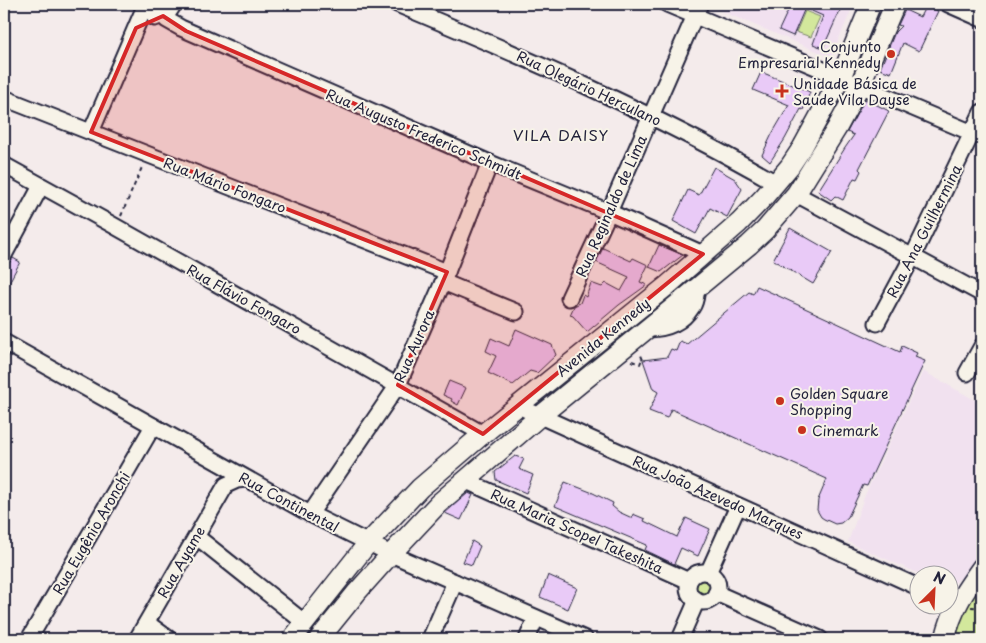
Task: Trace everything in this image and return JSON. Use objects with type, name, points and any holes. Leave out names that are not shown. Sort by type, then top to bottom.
[{"type":"main road","name":"Avenida Kennedy","points":[[292,639],[368,542],[420,488],[703,254],[739,223],[776,183],[802,148],[841,77],[871,4]]},
{"type":"main road","name":"Avenida Kennedy","points":[[319,639],[356,592],[429,512],[540,416],[698,288],[759,235],[796,194],[837,128],[860,85],[895,4]]},
{"type":"main road","points":[[958,598],[982,567]]},
{"type":"main road","points":[[945,639],[951,616]]},
{"type":"street","points":[[91,132],[146,4]]},
{"type":"street","name":"Rua Augusto Frederico Schmidt","points":[[150,4],[163,16],[181,28],[703,254]]},
{"type":"street","points":[[136,28],[168,13],[174,4]]},
{"type":"street","name":"Rua Olegário Herculano","points":[[397,4],[518,55],[651,116],[776,183]]},
{"type":"street","points":[[668,4],[697,9],[841,77],[978,135]]},
{"type":"street","points":[[948,4],[982,19]]},
{"type":"street","name":"Rua Reginaldo de Lima","points":[[569,298],[609,212],[697,9]]},
{"type":"street","name":"Rua Mário Fongaro","points":[[4,98],[445,277],[516,312]]},
{"type":"street","name":"Rua Ana Guilhermina","points":[[877,323],[978,135],[982,112]]},
{"type":"street","name":"Rua Aurora","points":[[310,514],[398,385],[445,277],[490,163]]},
{"type":"street","name":"Rua Flávio Fongaro","points":[[4,165],[483,434]]},
{"type":"street","points":[[4,255],[42,186]]},
{"type":"street","points":[[796,194],[982,294]]},
{"type":"street","name":"Rua Continental","points":[[4,342],[310,514],[391,554],[585,639]]},
{"type":"street","points":[[968,373],[982,346]]},
{"type":"street","name":"Rua João Azevedo Marques","points":[[518,406],[908,582]]},
{"type":"street","name":"Rua Eugênio Aronchi","points":[[29,639],[153,426]]},
{"type":"street","points":[[220,465],[226,485],[237,480],[246,479]]},
{"type":"street","name":"Rua Maria Scopel Takeshita","points":[[464,480],[689,580]]},
{"type":"street","name":"Rua Ayame","points":[[137,639],[226,485]]},
{"type":"street","points":[[708,573],[738,506]]},
{"type":"street","points":[[196,537],[305,623]]},
{"type":"street","points":[[708,573],[716,579],[716,593],[710,600],[701,602],[692,598],[688,590],[689,580],[695,574],[708,573]]},
{"type":"street","points":[[430,639],[455,582]]},
{"type":"street","points":[[716,593],[820,639]]},
{"type":"street","points":[[680,639],[696,600]]},
{"type":"street","points":[[527,639],[536,618]]},
{"type":"street","points":[[147,622],[169,639]]},
{"type":"path","points":[[120,218],[145,161]]},
{"type":"path","points":[[631,360],[640,364],[643,360]]},
{"type":"highlighted area","points":[[163,16],[186,31],[703,254],[483,434],[398,385],[447,272],[91,132],[136,28]]},
{"type":"shaded area","points":[[713,4],[854,4],[831,57],[714,8]]},
{"type":"shaded area","points":[[923,371],[982,404],[982,558],[958,580],[958,566],[908,566],[908,569],[848,542],[865,495]]},
{"type":"green space","points":[[805,11],[820,17],[811,37],[796,32]]},
{"type":"green space","points":[[703,576],[711,579],[714,587],[711,595],[703,598],[695,595],[692,587],[695,579]]},
{"type":"green space","points":[[982,580],[982,629],[980,639],[956,639],[966,608]]},
{"type":"building","points":[[791,4],[843,4],[823,48],[813,44],[823,16],[805,8],[793,36],[779,30]]},
{"type":"building","points":[[926,5],[938,11],[919,51],[903,43],[891,73],[880,69],[895,32],[901,26],[898,25],[905,10],[920,17]]},
{"type":"building","points":[[761,72],[810,92],[803,110],[801,109],[770,162],[762,155],[789,105],[753,90]]},
{"type":"building","points":[[865,99],[889,111],[859,169],[861,171],[857,179],[854,178],[843,200],[835,196],[831,200],[818,191],[854,135],[847,132]]},
{"type":"building","points":[[714,167],[735,179],[742,189],[727,217],[710,208],[696,234],[673,221],[688,190],[699,195]]},
{"type":"building","points":[[790,228],[832,252],[813,284],[773,260]]},
{"type":"building","points":[[659,245],[683,255],[661,272],[649,267]]},
{"type":"building","points":[[603,248],[631,261],[633,258],[648,265],[640,282],[647,285],[619,305],[587,332],[570,315],[574,306],[580,303],[583,295],[586,297],[591,283],[602,287],[606,283],[621,291],[629,277],[596,262]]},
{"type":"building","points":[[13,258],[20,262],[4,292],[4,267]]},
{"type":"building","name":"Golden Square Shopping","points":[[757,286],[900,352],[902,346],[917,353],[915,357],[925,361],[867,486],[863,485],[848,517],[841,523],[835,524],[824,519],[817,510],[818,500],[827,479],[671,409],[667,418],[649,411],[658,392],[653,389],[643,360],[667,357],[671,349],[676,351],[680,341],[687,344],[749,292],[753,294]]},
{"type":"building","points":[[516,329],[552,345],[556,355],[537,373],[530,371],[513,385],[488,373],[496,356],[486,351],[491,338],[509,346]]},
{"type":"building","points":[[449,381],[466,388],[458,405],[451,401],[452,399],[443,395]]},
{"type":"building","points":[[515,456],[524,459],[519,469],[533,475],[526,493],[496,480],[495,472]]},
{"type":"building","points":[[565,482],[613,503],[612,506],[619,512],[632,518],[633,514],[645,519],[644,521],[677,537],[686,518],[710,529],[698,556],[681,548],[674,564],[645,550],[647,545],[555,506]]},
{"type":"building","points":[[468,493],[473,495],[461,520],[445,513]]},
{"type":"building","points":[[472,541],[480,546],[472,565],[463,562]]},
{"type":"building","points":[[548,575],[577,588],[568,609],[540,597]]},
{"type":"place","name":"Conjunto Empresarial Kennedy","points":[[891,54]]},
{"type":"place","name":"Unidade Básica de Saúde Vila Dayse","points":[[782,91]]},
{"type":"place","name":"Golden Square Shopping","points":[[780,401]]},
{"type":"place","name":"Cinemark","points":[[802,430]]},
{"type":"district","name":"VILA DAISY","points":[[561,134]]}]
